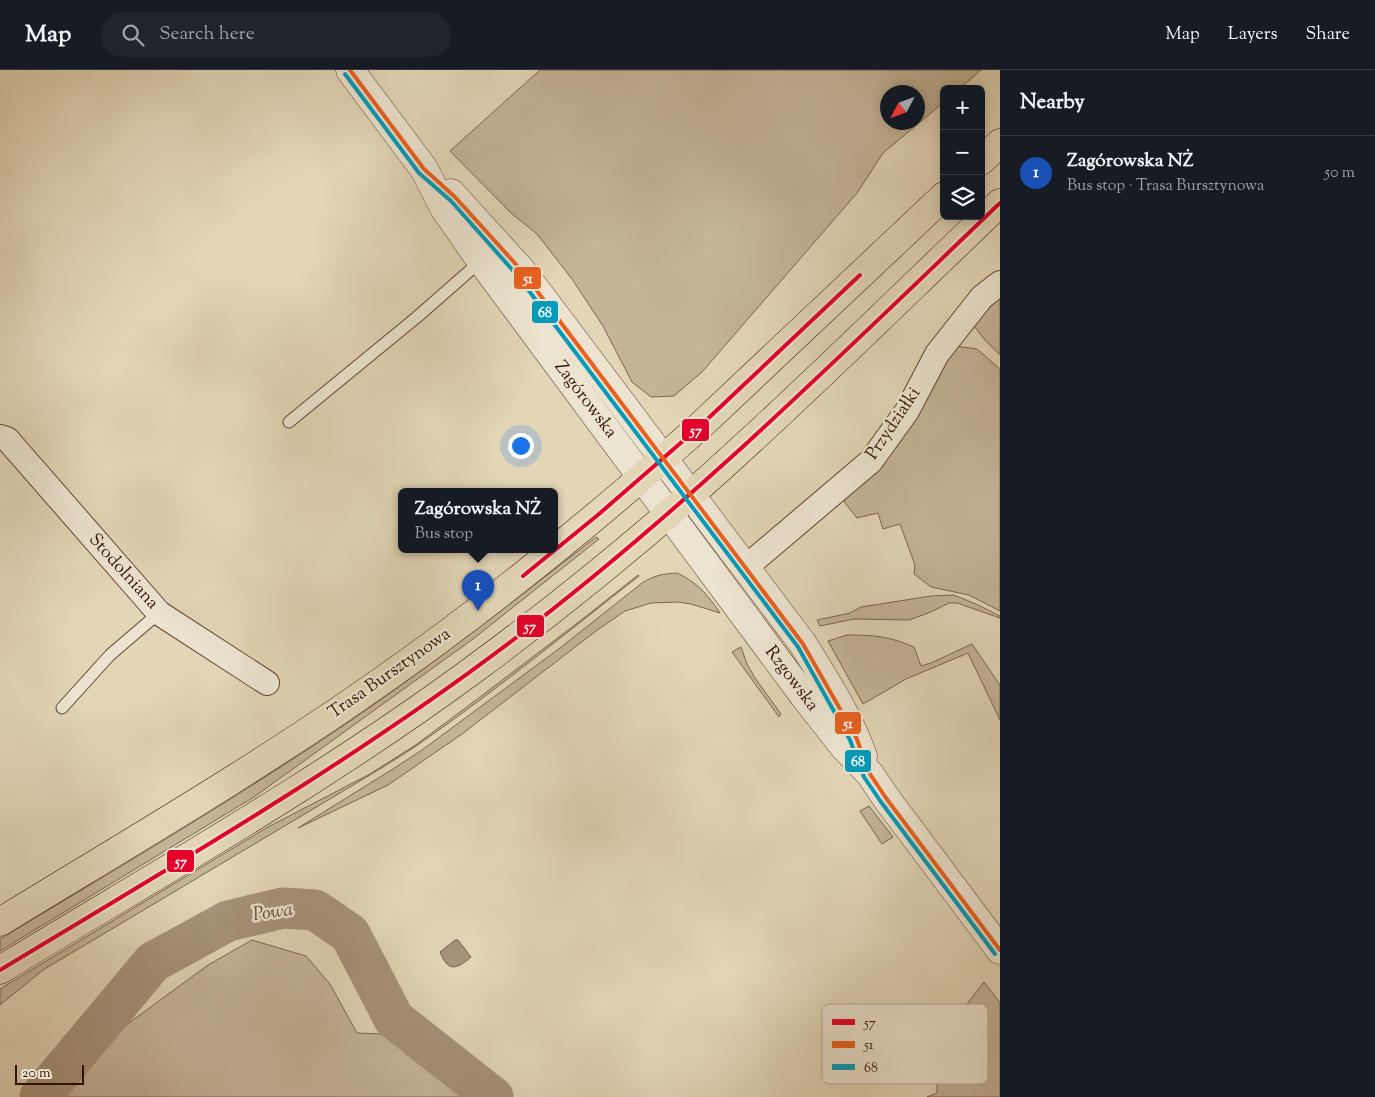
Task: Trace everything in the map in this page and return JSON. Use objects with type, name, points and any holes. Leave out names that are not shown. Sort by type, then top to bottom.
[{"type":"main road","points":[[985,157],[1000,143]]},
{"type":"main road","name":"Trasa Bursztynowa","points":[[558,547],[699,427],[940,200]]},
{"type":"main road","points":[[0,970],[355,753],[397,725],[542,618],[627,549],[760,432],[1000,203]]},
{"type":"main road","name":"Trasa Bursztynowa","points":[[0,922],[282,749],[383,680],[478,611],[550,553]]},
{"type":"street","name":"Zagórowska","points":[[350,70],[424,169],[444,208],[490,253],[642,477],[753,627]]},
{"type":"street","name":"Zagórowska","points":[[490,253],[522,271],[778,612]]},
{"type":"street","name":"Przydziałki","points":[[745,568],[871,461],[907,411],[937,354],[982,297],[1000,283]]},
{"type":"street","name":"Stodolniana","points":[[0,437],[7,439],[159,613],[267,683]]},
{"type":"street","name":"Rzgowska","points":[[778,612],[803,644],[836,700],[856,737],[870,774]]},
{"type":"street","name":"Rzgowska","points":[[753,627],[838,740],[870,774],[1000,950]]},
{"type":"lane","points":[[289,422],[417,318],[490,253]]},
{"type":"lane","points":[[62,708],[110,655],[159,613]]},
{"type":"shaded area","points":[[540,70],[981,70],[964,85],[940,85],[940,105],[925,118],[925,85],[880,85],[880,130],[911,130],[883,153],[857,193],[702,372],[674,396],[651,397],[632,382],[603,326],[572,279],[537,234],[511,213],[450,151]]},
{"type":"shaded area","points":[[1000,296],[1000,355],[973,325],[982,310]]},
{"type":"shaded area","points":[[956,346],[977,349],[1000,369],[1000,611],[969,595],[931,587],[914,574],[915,565],[900,524],[883,529],[878,513],[857,518],[845,503],[843,495]]},
{"type":"shaded area","points":[[596,537],[599,539],[473,639],[254,797],[0,951],[0,939],[199,819],[388,695]]},
{"type":"shaded area","points":[[677,573],[702,590],[720,613],[678,602],[651,603],[625,611],[596,631],[462,734],[388,785],[298,828],[422,750],[560,648],[642,583],[659,575]]},
{"type":"shaded area","points":[[638,575],[502,683],[413,748],[370,775],[43,970],[0,1005],[0,989],[268,827],[370,774],[417,744]]},
{"type":"shaded area","points":[[954,595],[1000,616],[1000,618],[957,603],[949,603],[909,620],[854,619],[820,626],[817,620],[850,613],[861,607],[931,596]]},
{"type":"shaded area","points":[[847,635],[881,637],[897,640],[914,647],[921,666],[972,644],[1000,685],[1000,720],[968,653],[906,679],[863,704],[828,641]]},
{"type":"shaded area","points":[[741,647],[747,664],[755,678],[781,714],[779,717],[732,652]]},
{"type":"shaded area","points":[[869,806],[893,837],[882,844],[860,811]]},
{"type":"shaded area","points":[[252,940],[306,956],[330,984],[357,1033],[384,1034],[475,1097],[28,1097],[208,965]]},
{"type":"shaded area","points":[[455,940],[458,940],[471,957],[461,965],[453,967],[446,963],[440,952]]},
{"type":"shaded area","points":[[984,982],[1000,1003],[1000,1097],[927,1097],[937,1093],[937,1084],[988,1084],[988,1004],[967,1004]]},
{"type":"waterway","name":"Powa","points":[[40,1097],[153,962],[228,921],[283,908],[315,910],[350,934],[394,1019],[493,1097]]},
{"type":"transit line","name":"51","points":[[350,70],[424,169],[455,197],[522,271],[803,644],[856,737],[870,774],[1000,950]]},
{"type":"transit line","name":"68","points":[[345,74],[419,173],[451,201],[517,275],[798,647],[850,740],[864,777],[995,954]]},
{"type":"transit line","name":"57","points":[[0,970],[196,852],[325,771],[389,729],[513,640],[577,590],[702,484],[822,373],[1000,203]]},
{"type":"transit line","name":"57","points":[[558,547],[699,427],[860,275]]},
{"type":"transit line","name":"57","points":[[523,576],[551,553]]},
{"type":"place","name":"Zagórowska NŻ","points":[[478,611]]}]
